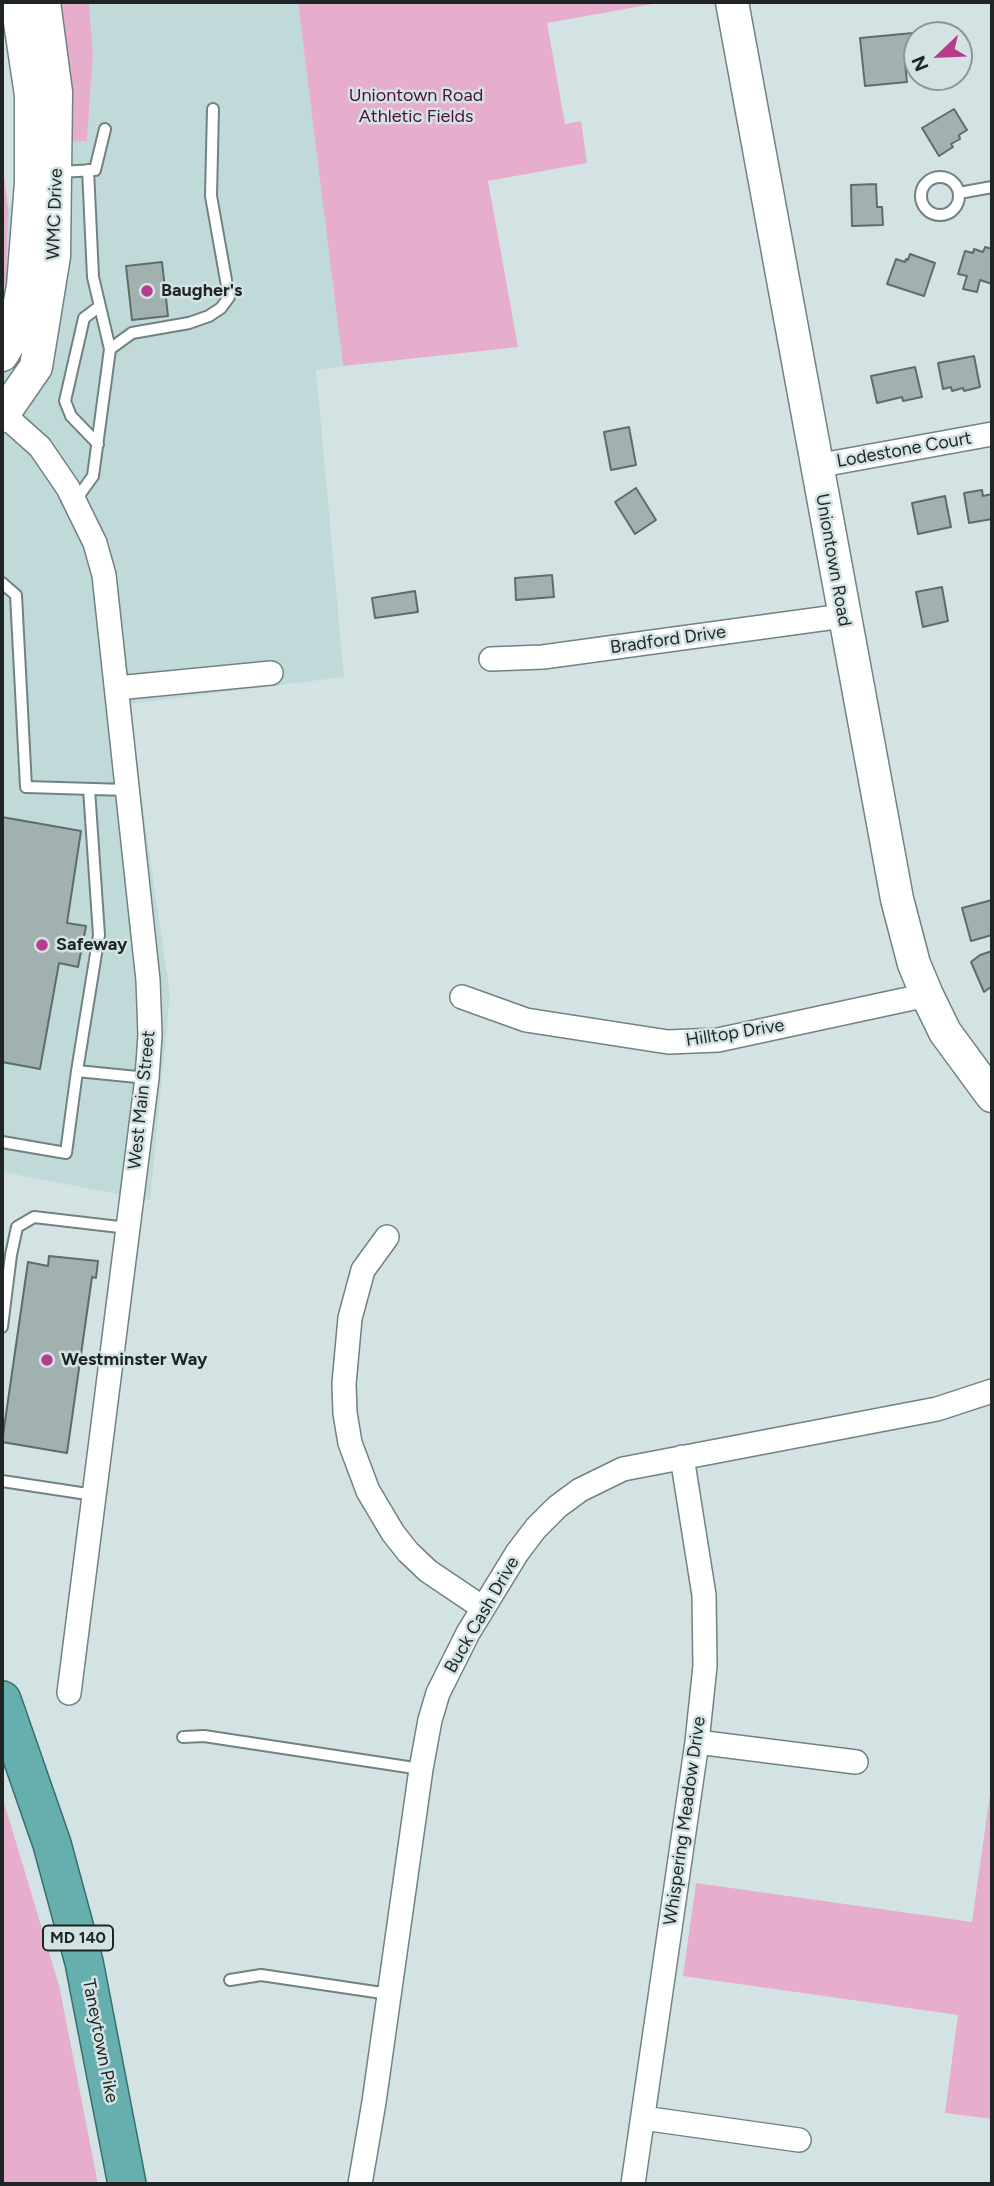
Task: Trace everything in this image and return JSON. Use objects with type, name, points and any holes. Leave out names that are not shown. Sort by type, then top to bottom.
[{"type":"highway","name":"Taneytown Pike","points":[[2,1700],[52,1843],[84,1962],[127,2184]]},
{"type":"main road","name":"WMC Drive","points":[[2,355],[14,335],[23,286],[58,175],[31,95],[17,2]]},
{"type":"main road","name":"WMC Drive","points":[[2,414],[36,367],[54,256],[58,175],[56,92],[44,2]]},
{"type":"main road","name":"Uniontown Road","points":[[732,2],[897,899],[914,964],[927,995],[945,1032],[992,1096]]},
{"type":"street","name":"West Main Street","points":[[2,414],[40,447],[75,501],[95,543],[104,575],[148,980],[150,1035],[147,1078],[69,1693]]},
{"type":"street","name":"Lodestone Court","points":[[816,466],[992,434]]},
{"type":"street","name":"Bradford Drive","points":[[491,659],[543,657],[843,615]]},
{"type":"street","points":[[117,688],[271,673]]},
{"type":"street","name":"Hilltop Drive","points":[[462,997],[526,1020],[668,1042],[718,1040],[927,995]]},
{"type":"street","points":[[387,1237],[363,1270],[350,1318],[344,1384],[345,1413],[351,1443],[368,1491],[393,1533],[428,1571],[483,1608]]},
{"type":"street","name":"Buck Cash Drive","points":[[360,2184],[421,1769],[438,1693],[451,1663],[483,1608],[536,1528],[557,1507],[580,1490],[623,1469],[937,1409],[992,1391]]},
{"type":"street","name":"Whispering Meadow Drive","points":[[633,2184],[697,1742],[705,1666],[704,1595],[682,1457]]},
{"type":"street","points":[[697,1742],[856,1762]]},
{"type":"street","points":[[643,2118],[799,2140]]},
{"type":"lane","points":[[110,349],[132,332],[189,323],[209,316],[221,309],[229,297],[211,196],[213,110]]},
{"type":"lane","points":[[75,501],[93,476],[110,349],[102,325],[93,277],[58,175],[95,170],[105,129]]},
{"type":"lane","points":[[959,193],[992,187]]},
{"type":"lane","points":[[98,444],[71,416],[65,401],[84,318],[100,306]]},
{"type":"lane","points":[[2,583],[16,595],[26,787],[127,790]]},
{"type":"lane","points":[[2,1142],[66,1153],[99,935],[89,789]]},
{"type":"lane","points":[[77,1071],[147,1078]]},
{"type":"lane","points":[[2,1327],[16,1227],[34,1217],[128,1228]]},
{"type":"lane","points":[[2,1481],[94,1495]]},
{"type":"lane","points":[[183,1737],[204,1736],[421,1769]]},
{"type":"lane","points":[[230,1980],[261,1975],[389,1994]]},
{"type":"shaded area","points":[[89,2],[298,2],[343,366],[316,370],[344,677],[128,704],[170,995],[150,1200],[2,1172],[2,294],[6,281],[8,208],[70,142],[87,141],[93,54]]},
{"type":"green space","points":[[55,2],[89,2],[93,54],[87,141],[70,142]]},
{"type":"green space","name":"Uniontown Road Athletic Fields","points":[[298,2],[664,2],[547,23],[565,124],[581,121],[587,163],[488,181],[518,347],[343,366]]},
{"type":"green space","points":[[2,158],[8,208],[6,281],[2,294]]},
{"type":"green space","points":[[992,1780],[992,2119],[945,2113],[958,2015],[683,1976],[696,1883],[972,1922]]},
{"type":"green space","points":[[2,1796],[59,1985],[98,2184],[2,2184]]},
{"type":"building","points":[[903,34],[903,82],[865,86],[860,38]]},
{"type":"building","points":[[954,109],[967,130],[959,135],[960,139],[951,144],[953,147],[939,156],[922,128]]},
{"type":"building","points":[[876,184],[877,207],[882,207],[883,225],[852,226],[851,185]]},
{"type":"building","points":[[985,247],[992,249],[992,284],[980,280],[977,292],[963,289],[967,276],[958,274],[965,251],[973,253],[974,249],[983,252]]},
{"type":"building","points":[[910,254],[935,263],[924,296],[887,284],[896,259],[905,262]]},
{"type":"building","name":"Baugher's","points":[[162,262],[168,316],[132,320],[126,266]]},
{"type":"building","points":[[974,356],[980,387],[964,391],[963,388],[952,391],[951,387],[943,389],[938,363]]},
{"type":"building","points":[[915,367],[922,397],[903,401],[902,397],[877,403],[871,376]]},
{"type":"building","points":[[629,427],[636,465],[611,470],[604,432]]},
{"type":"building","points":[[636,488],[656,520],[635,534],[615,502]]},
{"type":"building","points":[[982,490],[983,496],[992,494],[992,519],[969,523],[964,493]]},
{"type":"building","points":[[945,496],[951,527],[918,534],[912,503]]},
{"type":"building","points":[[552,575],[554,597],[516,600],[515,578]]},
{"type":"building","points":[[942,587],[948,621],[923,627],[916,592]]},
{"type":"building","points":[[415,591],[418,612],[375,618],[372,598]]},
{"type":"building","name":"Safeway","points":[[2,817],[81,831],[67,923],[86,926],[78,967],[59,963],[40,1069],[2,1062]]},
{"type":"building","points":[[992,900],[992,935],[971,941],[962,908]]},
{"type":"building","points":[[992,951],[992,986],[984,992],[971,962]]},
{"type":"building","name":"Westminster Way","points":[[49,1256],[98,1261],[96,1278],[92,1277],[67,1453],[2,1442],[28,1262],[48,1266]]},
{"type":"place","name":"Baugher's","points":[[147,291]]},
{"type":"place","name":"Safeway","points":[[42,945]]},
{"type":"place","name":"Westminster Way","points":[[47,1360]]}]
